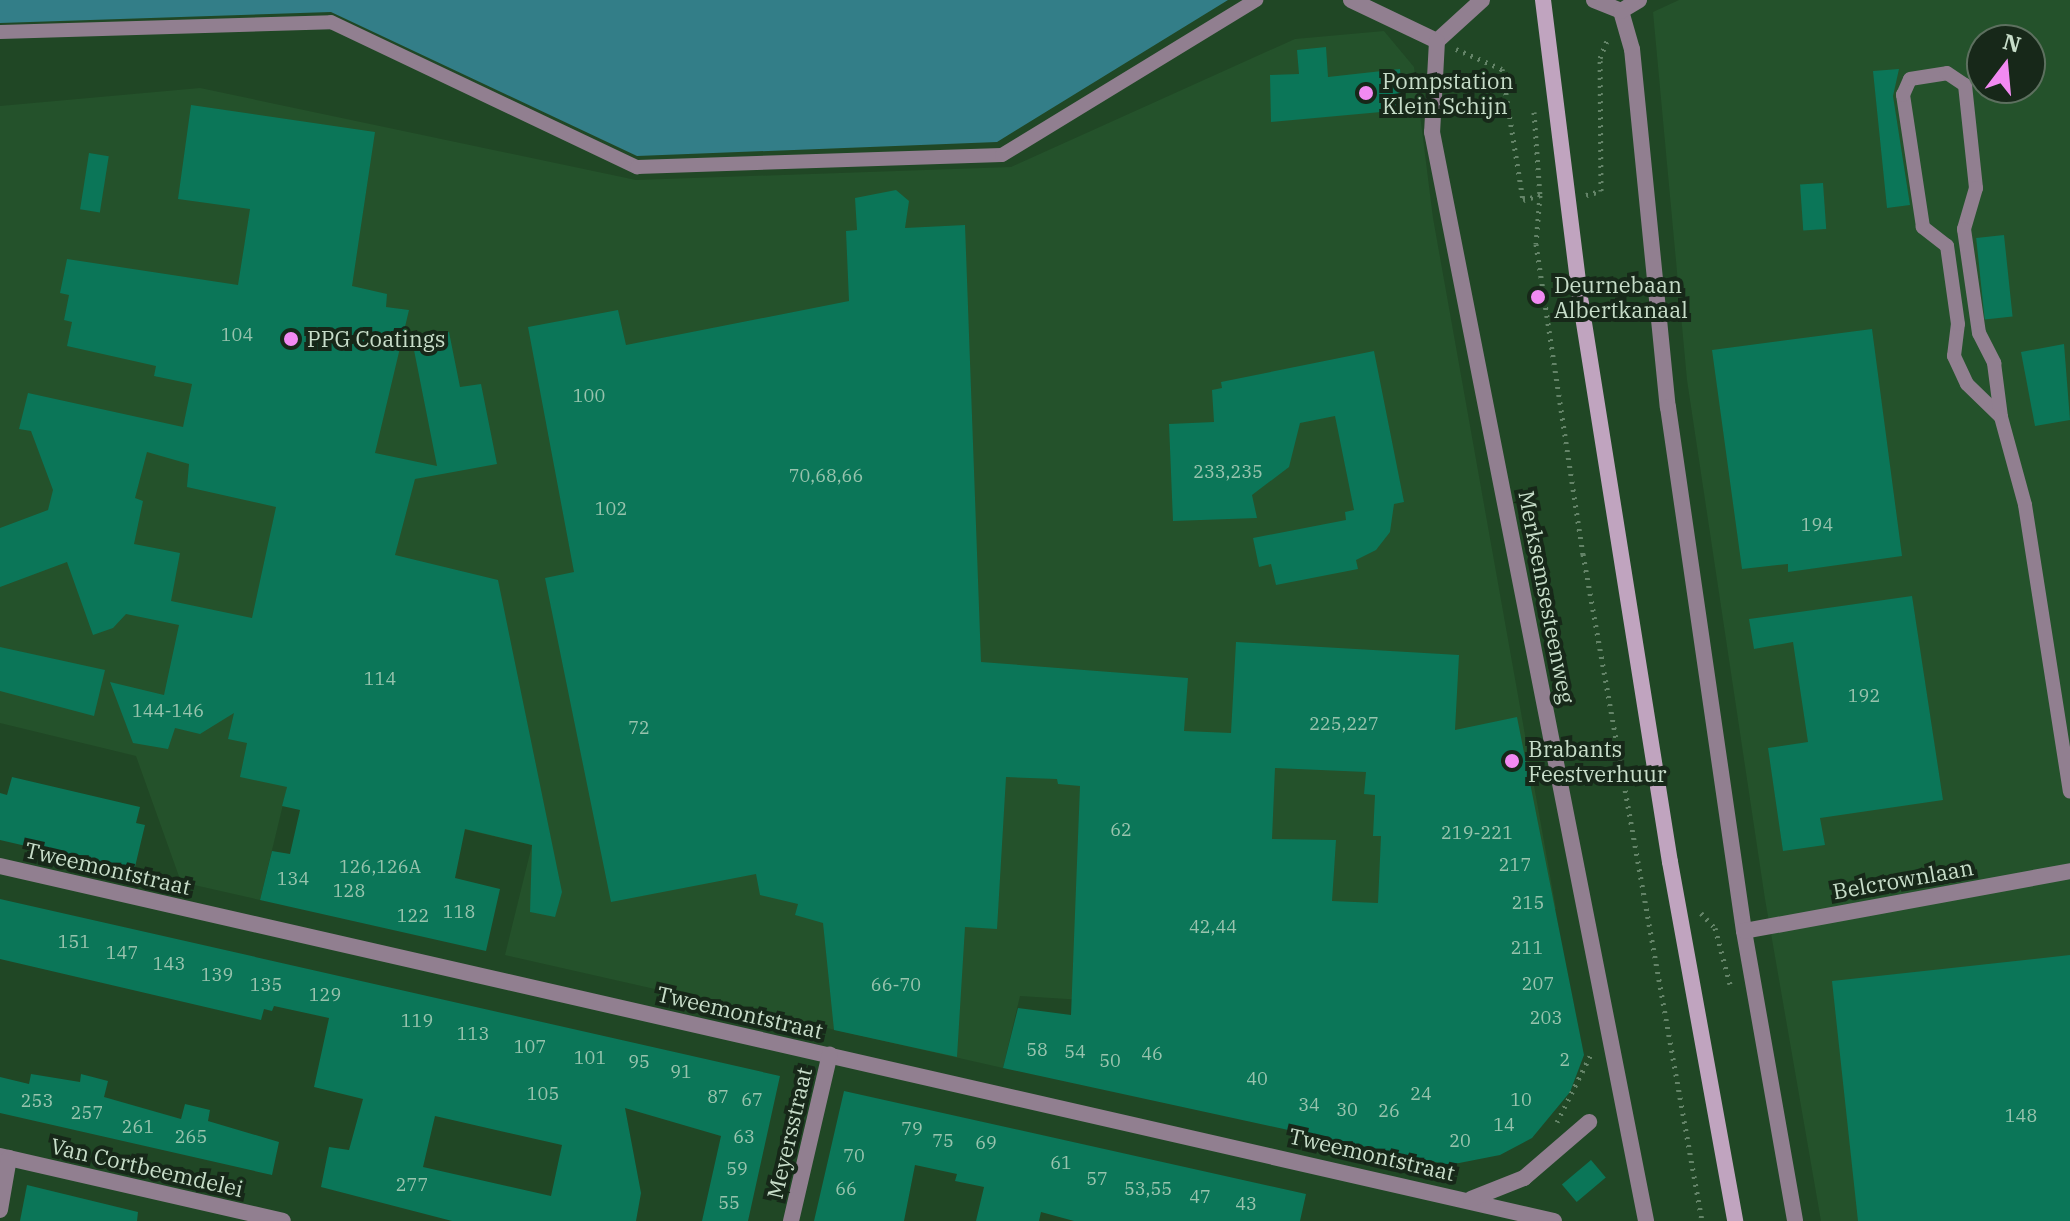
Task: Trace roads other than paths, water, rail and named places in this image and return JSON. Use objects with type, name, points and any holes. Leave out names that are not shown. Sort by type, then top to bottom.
[{"type":"main road","points":[[1543,0],[1581,304],[1668,846],[1735,1221]]},
{"type":"street","points":[[1351,0],[1437,41],[1482,0]]},
{"type":"street","points":[[1594,0],[1621,11]]},
{"type":"street","points":[[1621,11],[1639,0]]},
{"type":"street","points":[[1621,11],[1632,49],[1668,407],[1744,931],[1795,1221]]},
{"type":"street","name":"Merksemsesteenweg","points":[[1437,41],[1432,132],[1646,1221]]},
{"type":"street","name":"Tweemontstraat","points":[[0,866],[1471,1199],[1554,1221]]},
{"type":"street","name":"Belcrownlaan","points":[[1744,931],[2070,871]]},
{"type":"street","name":"Meyersstraat","points":[[791,1221],[830,1054]]},
{"type":"street","name":"Tweemontstraat","points":[[1471,1199],[1524,1178],[1589,1122]]},
{"type":"street","points":[[0,1210],[4,1157]]},
{"type":"street","name":"Van Cortbeemdelei","points":[[4,1157],[283,1221]]},
{"type":"lane","points":[[0,32],[331,22],[637,167],[1002,155],[1256,0]]},
{"type":"lane","points":[[2001,417],[1967,384],[1954,356],[1958,324],[1947,246],[1923,227],[1903,95],[1910,79],[1947,73],[1965,85],[1976,188],[1964,229],[1979,333],[1994,363],[2001,417],[2025,505],[2070,791]]},
{"type":"water","points":[[0,0],[1228,0],[997,142],[637,156],[331,12],[0,23]]},
{"type":"place","name":"Pompstation Klein Schijn","points":[[1366,93]]},
{"type":"place","name":"Deurnebaan Albertkanaal","points":[[1538,297]]},
{"type":"place","name":"PPG Coatings","points":[[291,339]]},
{"type":"place","name":"Brabants Feestverhuur","points":[[1512,761]]}]
